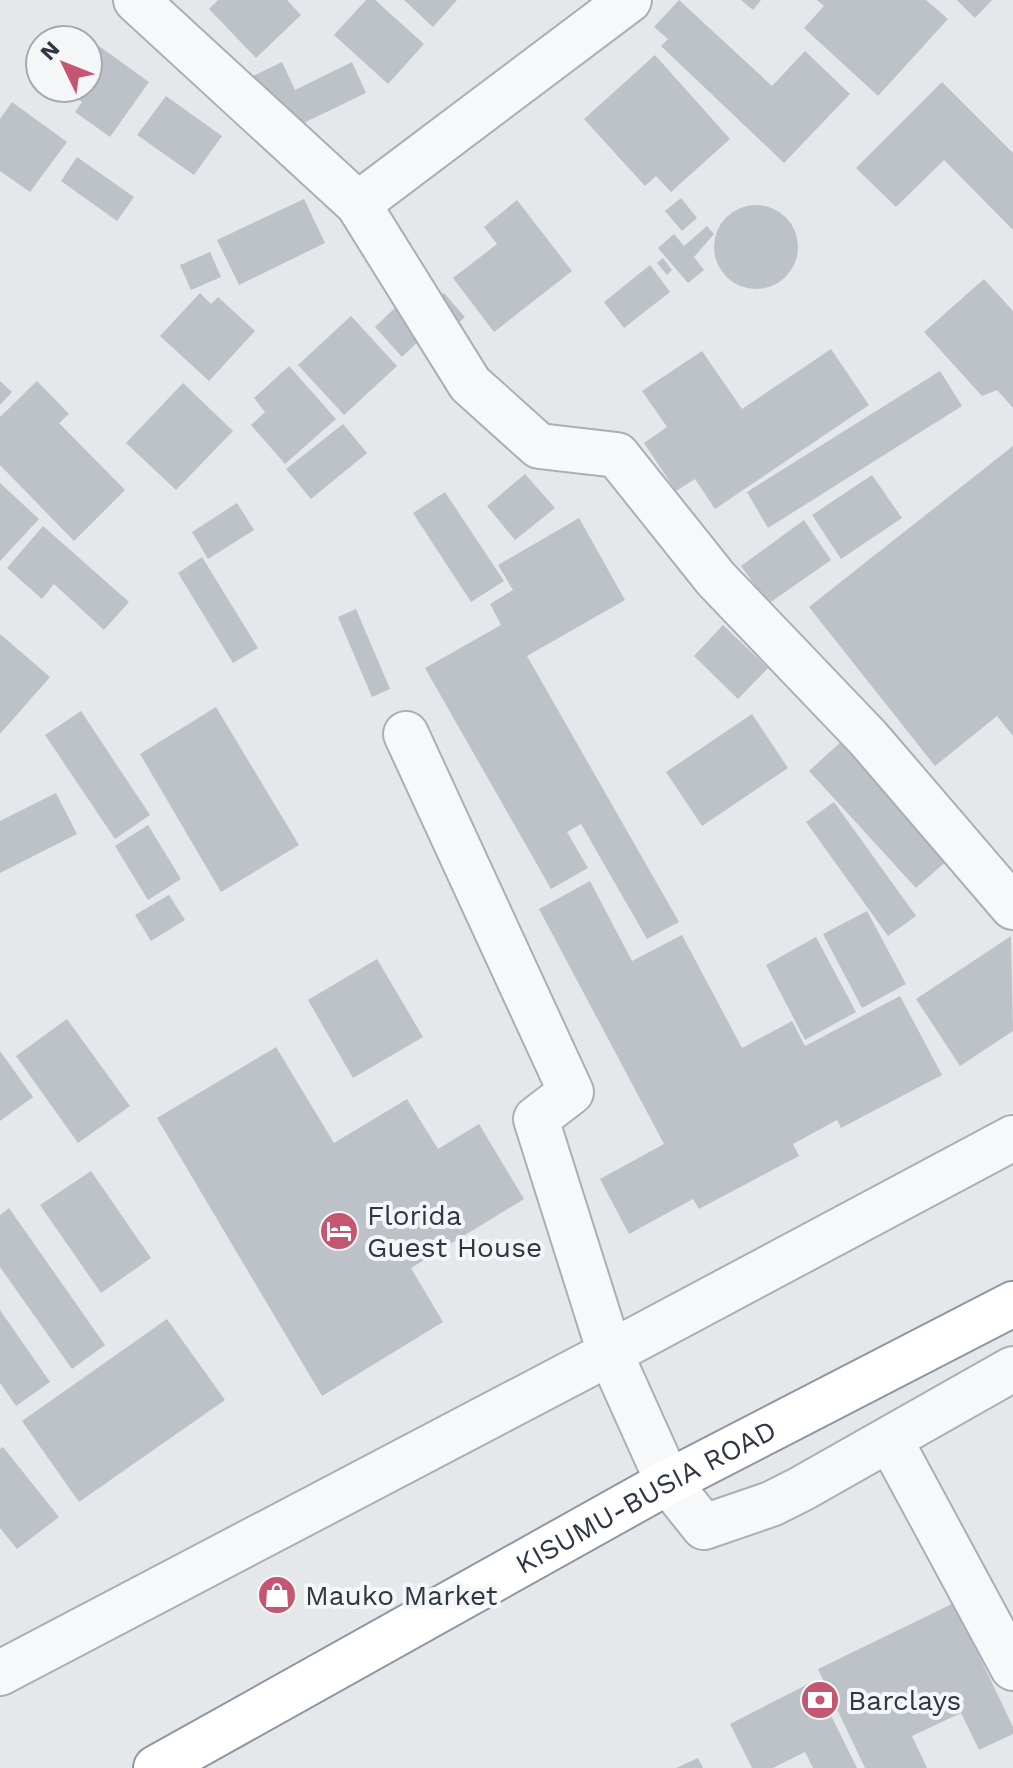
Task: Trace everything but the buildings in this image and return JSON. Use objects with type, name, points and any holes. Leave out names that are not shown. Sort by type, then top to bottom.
[{"type":"highway","name":"KISUMU-BUSIA ROAD","points":[[156,1768],[668,1482],[1013,1304]]},
{"type":"street","points":[[136,0],[358,204],[470,384],[539,446],[617,455],[716,579],[868,738],[1013,907]]},
{"type":"street","points":[[358,204],[629,0]]},
{"type":"street","points":[[406,734],[571,1092],[536,1119],[610,1353],[668,1482],[704,1527],[771,1504],[1013,1369]]},
{"type":"street","points":[[0,1673],[1013,1138]]},
{"type":"street","points":[[890,1440],[1013,1668]]},
{"type":"place","name":"Florida Guest House","points":[[339,1231]]},
{"type":"place","name":"Mauko Market","points":[[277,1595]]},
{"type":"place","name":"Barclays","points":[[820,1700]]}]
